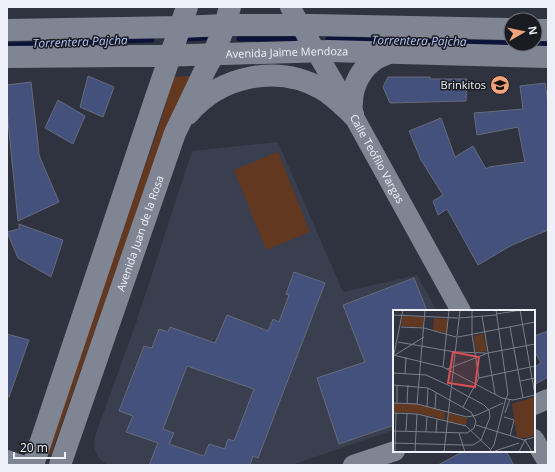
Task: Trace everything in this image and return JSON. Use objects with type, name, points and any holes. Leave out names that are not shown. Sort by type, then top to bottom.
[{"type":"main road","points":[[33,465],[187,7]]},
{"type":"main road","points":[[7,30],[180,27],[227,16],[296,16],[503,29]]},
{"type":"main road","name":"Avenida Juan de la Rosa","points":[[60,465],[175,133],[213,55],[227,16]]},
{"type":"main road","name":"Avenida Jaime Mendoza","points":[[7,57],[170,56],[328,51],[548,57]]},
{"type":"main road","points":[[353,115],[352,102],[354,89],[359,77],[366,67],[377,58],[389,53]]},
{"type":"main road","points":[[175,133],[189,112],[207,95],[229,83],[247,77],[266,75],[286,76],[304,81],[323,89],[339,101],[353,115]]},
{"type":"street","name":"Calle Teófilo Vargas","points":[[296,16],[353,115],[460,310]]},
{"type":"street","points":[[535,404],[548,400]]},
{"type":"street","points":[[535,441],[548,463]]},
{"type":"street","points":[[353,465],[393,452]]},
{"type":"street","points":[[7,460],[21,465]]},
{"type":"shaded area","points":[[191,76],[166,128],[51,455],[45,453],[160,123],[173,77]]},
{"type":"shaded area","points":[[278,142],[343,292],[417,275],[436,310],[393,310],[393,430],[291,465],[107,465],[98,457],[94,447],[95,436],[135,326],[192,151]]},
{"type":"shaded area","points":[[278,152],[310,232],[266,250],[234,170]]},
{"type":"building","points":[[88,76],[114,87],[103,117],[80,107]]},
{"type":"building","points":[[388,77],[467,79],[466,101],[390,103],[383,87]]},
{"type":"building","points":[[31,82],[39,155],[59,202],[18,221],[7,111],[7,85]]},
{"type":"building","points":[[545,83],[548,103],[548,230],[512,245],[478,265],[447,209],[438,215],[433,201],[443,195],[421,160],[409,131],[441,118],[455,157],[473,146],[486,169],[489,167],[525,162],[518,127],[477,135],[474,113],[523,109],[520,86]]},
{"type":"building","points":[[58,100],[85,116],[73,144],[45,128]]},
{"type":"building","points":[[19,224],[63,240],[51,277],[18,258],[7,232],[19,229]]},
{"type":"building","points":[[294,272],[325,283],[258,458],[253,456],[250,465],[149,465],[158,443],[126,432],[133,416],[119,411],[144,346],[152,348],[159,329],[168,332],[170,327],[215,343],[227,315],[268,331],[273,319],[279,322],[289,295],[286,294]],"holes":[[[187,366],[254,389],[234,441],[228,439],[225,449],[209,444],[204,456],[169,444],[174,433],[163,429]]]},
{"type":"building","points":[[414,278],[427,310],[393,310],[393,425],[339,444],[317,378],[365,362],[343,305]]},
{"type":"building","points":[[548,331],[548,377],[535,384],[535,366],[541,363],[535,352],[535,336]]},
{"type":"building","points":[[7,334],[29,340],[9,397],[7,397]]},
{"type":"building","points":[[462,452],[507,452],[514,465],[438,465]]},
{"type":"waterway","name":"Torrentera Pajcha","points":[[187,39],[205,38]]},
{"type":"waterway","name":"Torrentera Pajcha","points":[[239,39],[294,39]]},
{"type":"waterway","name":"Torrentera Pajcha","points":[[328,39],[503,43]]},
{"type":"waterway","name":"Torrentera Pajcha","points":[[7,45],[152,40]]},
{"type":"waterway","name":"Torrentera Pajcha","points":[[543,44],[548,44]]},
{"type":"place","name":"Brinkitos","points":[[500,85]]}]
